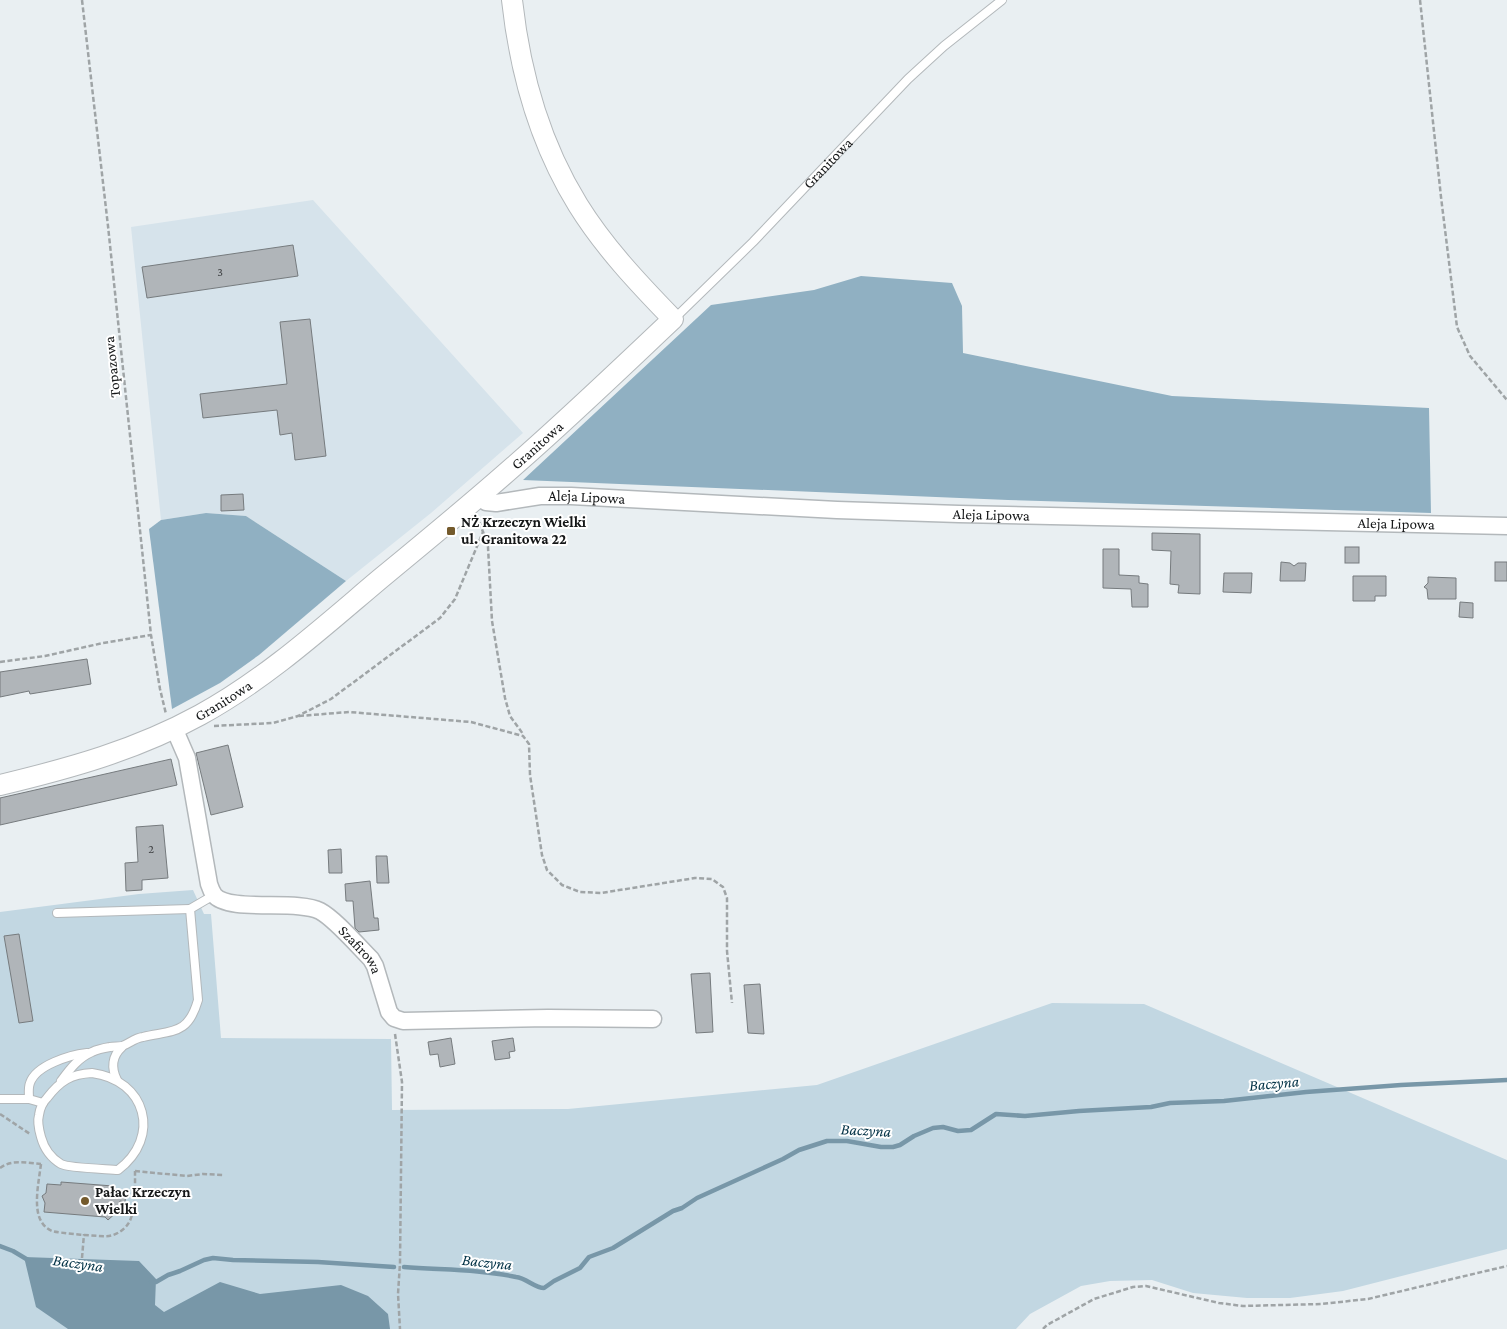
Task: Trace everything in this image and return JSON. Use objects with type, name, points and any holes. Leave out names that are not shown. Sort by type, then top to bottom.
[{"type":"street","points":[[512,0],[524,75],[542,132],[562,175],[578,205],[603,241],[673,319]]},
{"type":"street","name":"Granitowa","points":[[0,785],[96,760],[135,746],[221,703],[266,673],[476,500],[673,319]]},
{"type":"street","name":"Aleja Lipowa","points":[[476,500],[496,503],[540,496],[571,496],[837,510],[960,514],[1507,526]]},
{"type":"street","points":[[174,728],[187,758],[209,884],[214,895]]},
{"type":"street","name":"Szafirowa","points":[[214,895],[223,900],[238,904],[308,907],[320,910],[371,959],[375,966],[389,1012],[394,1018]]},
{"type":"street","points":[[394,1018],[403,1021],[548,1018],[653,1019]]},
{"type":"lane","name":"Granitowa","points":[[673,319],[753,242],[908,79],[944,46],[1002,0]]},
{"type":"lane","points":[[57,913],[190,909],[214,895]]},
{"type":"lane","points":[[117,1080],[113,1061],[117,1051],[122,1046],[142,1037],[180,1029],[189,1021],[194,1013],[198,1000],[190,909]]},
{"type":"lane","points":[[29,1099],[30,1083],[36,1074],[57,1060],[73,1054],[90,1053],[122,1046]]},
{"type":"lane","points":[[58,1084],[81,1074],[101,1074],[117,1080],[130,1090],[142,1108],[144,1128],[136,1152],[128,1163],[118,1170],[63,1165],[47,1151],[43,1143],[38,1115],[43,1103],[58,1084],[79,1060],[90,1053]]},
{"type":"lane","points":[[0,1099],[29,1099],[43,1103]]},
{"type":"path","name":"Topazowa","points":[[82,0],[151,635],[166,714],[174,728]]},
{"type":"path","points":[[1420,0],[1457,327],[1470,356],[1507,400]]},
{"type":"path","points":[[476,500],[488,547],[492,621],[504,698],[510,716],[529,744],[530,775],[542,855],[547,870],[562,884],[580,892],[601,893],[694,878],[712,879],[723,887],[727,898],[727,951],[732,1003]]},
{"type":"path","points":[[298,716],[331,699],[440,618],[455,599],[483,532]]},
{"type":"path","points":[[0,662],[45,656],[151,635]]},
{"type":"path","points":[[207,727],[273,723],[298,716],[349,712],[471,722],[524,736]]},
{"type":"path","points":[[394,1018],[402,1082],[398,1294],[400,1329]]},
{"type":"path","points":[[0,1114],[43,1143]]},
{"type":"path","points":[[0,1168],[12,1162],[63,1165]]},
{"type":"path","points":[[41,1164],[37,1213],[45,1227],[51,1231],[108,1236],[122,1231],[132,1218],[136,1171]]},
{"type":"path","points":[[118,1170],[187,1176],[203,1174],[224,1175]]},
{"type":"path","points":[[82,1258],[84,1234]]},
{"type":"path","points":[[1043,1329],[1094,1298],[1133,1287],[1146,1286],[1219,1303],[1243,1306],[1321,1304],[1368,1298],[1507,1266]]},
{"type":"shaded area","points":[[313,200],[523,433],[431,513],[346,581],[246,516],[206,513],[161,520],[131,227]]},
{"type":"shaded area","points":[[861,276],[952,283],[962,306],[963,353],[1172,396],[1429,408],[1431,513],[1008,500],[523,480],[711,305],[814,290]]},
{"type":"shaded area","points":[[206,513],[246,516],[346,581],[259,655],[220,683],[172,709],[149,529],[161,520]]},
{"type":"shaded area","points":[[193,890],[204,914],[211,914],[221,1038],[391,1039],[392,1110],[568,1109],[817,1085],[1052,1003],[1144,1004],[1507,1160],[1507,1249],[1343,1291],[1290,1298],[1247,1298],[1193,1293],[1152,1280],[1110,1281],[1081,1286],[1030,1314],[1016,1329],[0,1329],[0,912],[139,894]]},
{"type":"water","points":[[24,1257],[139,1261],[156,1279],[155,1305],[164,1312],[220,1282],[260,1294],[341,1285],[368,1296],[388,1314],[390,1329],[68,1329],[36,1307]]},
{"type":"building","points":[[293,245],[298,276],[147,298],[142,267]]},
{"type":"building","points":[[310,319],[326,456],[295,460],[292,433],[280,435],[277,410],[203,418],[200,394],[287,384],[280,322]]},
{"type":"building","points":[[243,494],[244,510],[221,511],[221,495]]},
{"type":"building","points":[[1152,533],[1200,534],[1200,594],[1178,593],[1179,585],[1170,584],[1171,551],[1152,550]]},
{"type":"building","points":[[1345,547],[1359,547],[1359,563],[1345,563]]},
{"type":"building","points":[[1103,549],[1119,549],[1119,575],[1139,576],[1139,583],[1148,584],[1148,607],[1132,607],[1131,589],[1103,588]]},
{"type":"building","points":[[1281,562],[1290,563],[1294,566],[1298,563],[1306,563],[1305,581],[1280,581]]},
{"type":"building","points":[[1495,562],[1507,562],[1507,581],[1495,581]]},
{"type":"building","points":[[1224,573],[1252,573],[1251,593],[1223,592]]},
{"type":"building","points":[[1353,576],[1386,576],[1386,596],[1375,596],[1375,601],[1353,601]]},
{"type":"building","points":[[1428,577],[1456,578],[1456,599],[1428,599],[1427,589],[1424,587],[1428,583]]},
{"type":"building","points":[[1460,602],[1473,603],[1473,618],[1459,617]]},
{"type":"building","points":[[87,659],[91,684],[30,694],[29,691],[0,697],[0,672]]},
{"type":"building","points":[[228,745],[243,807],[211,815],[196,753]]},
{"type":"building","points":[[171,759],[177,785],[0,825],[0,798]]},
{"type":"building","points":[[163,825],[168,878],[142,880],[142,890],[126,891],[125,863],[138,862],[136,827]]},
{"type":"building","points":[[341,849],[342,873],[329,873],[328,850]]},
{"type":"building","points":[[376,856],[387,856],[389,883],[377,883]]},
{"type":"building","points":[[370,881],[374,918],[378,918],[379,930],[359,932],[355,928],[353,901],[346,901],[345,884]]},
{"type":"building","points":[[19,934],[33,1021],[19,1023],[4,936]]},
{"type":"building","points":[[710,973],[713,1032],[696,1033],[691,974]]},
{"type":"building","points":[[760,984],[764,1034],[748,1033],[744,985]]},
{"type":"building","points":[[451,1038],[455,1064],[440,1067],[438,1054],[430,1055],[428,1042]]},
{"type":"building","points":[[513,1038],[515,1051],[509,1052],[510,1058],[495,1060],[492,1041]]},
{"type":"building","name":"Pałac Krzeczyn Wielki","points":[[61,1182],[113,1186],[113,1190],[126,1191],[125,1202],[120,1201],[119,1210],[108,1220],[105,1217],[44,1212],[45,1203],[42,1196],[46,1193],[47,1184],[61,1185]]},
{"type":"waterway","name":"Baczyna","points":[[404,1267],[502,1274],[520,1278],[544,1288],[580,1268],[589,1257],[613,1248],[697,1198],[799,1150],[827,1141],[847,1141],[881,1147],[893,1147],[933,1128],[943,1127],[958,1131],[971,1130],[996,1114],[1025,1116],[1151,1107],[1170,1103],[1224,1101],[1306,1092],[1507,1080]]},
{"type":"waterway","name":"Baczyna","points":[[0,1246],[28,1260]]},
{"type":"waterway","name":"Baczyna","points":[[151,1282],[156,1282],[168,1275],[213,1258],[394,1267]]},
{"type":"place","name":"NŻ Krzeczyn Wielki ul. Granitowa 22","points":[[451,531]]},
{"type":"place","name":"Pałac Krzeczyn Wielki","points":[[85,1201]]}]
